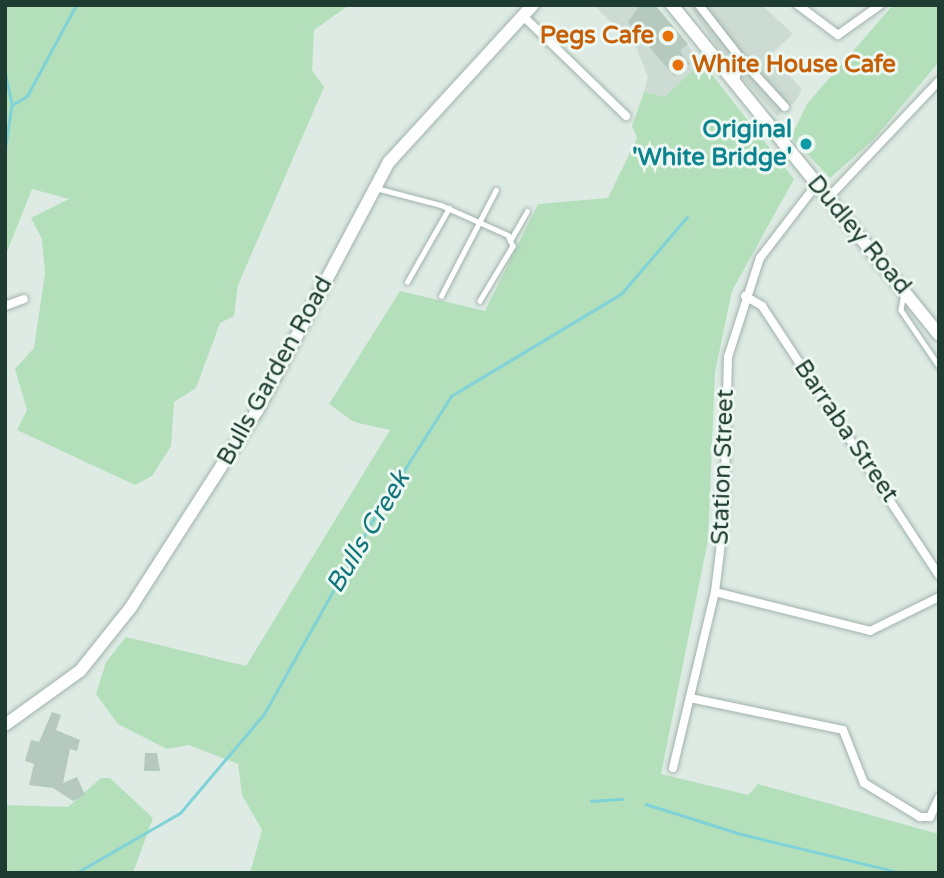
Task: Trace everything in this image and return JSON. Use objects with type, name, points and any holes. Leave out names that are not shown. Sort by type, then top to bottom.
[{"type":"main road","name":"Bulls Garden Road","points":[[5,725],[80,671],[131,607],[263,400],[375,188],[406,139],[524,18],[533,5]]},
{"type":"main road","name":"Dudley Road","points":[[672,5],[801,167],[906,290],[939,335]]},
{"type":"street","points":[[699,5],[741,59],[785,107]]},
{"type":"street","points":[[798,5],[838,35],[880,5]]},
{"type":"street","points":[[524,18],[626,116]]},
{"type":"street","points":[[734,83],[741,59]]},
{"type":"street","points":[[828,198],[939,81]]},
{"type":"street","name":"Station Street","points":[[673,768],[715,592],[724,519],[728,357],[745,296],[760,258],[816,184]]},
{"type":"street","name":"Barraba Street","points":[[745,296],[762,306],[939,575]]},
{"type":"street","points":[[5,306],[24,299]]},
{"type":"street","points":[[715,592],[870,631],[939,597]]},
{"type":"street","points":[[690,698],[843,730],[863,783],[920,817],[930,817],[939,798]]},
{"type":"lane","points":[[375,188],[449,208],[511,239]]},
{"type":"lane","points":[[441,296],[496,190]]},
{"type":"lane","points":[[407,282],[449,208]]},
{"type":"lane","points":[[481,301],[500,272],[511,239],[527,211]]},
{"type":"lane","points":[[906,290],[899,304],[939,366]]},
{"type":"shaded area","points":[[654,5],[702,62],[664,97],[644,92],[648,77],[637,49],[595,6]]},
{"type":"shaded area","points":[[688,5],[762,5],[793,34],[770,55],[802,89],[796,101],[777,116],[730,65]]},
{"type":"green space","points":[[5,5],[349,5],[314,30],[312,70],[324,87],[238,285],[234,316],[220,323],[196,388],[174,402],[171,446],[152,476],[135,485],[17,430],[27,410],[15,369],[34,348],[45,274],[42,239],[31,218],[69,199],[32,189],[5,257]]},
{"type":"green space","points":[[893,5],[939,5],[939,62],[873,140],[830,178],[791,137],[807,104]]},
{"type":"green space","points":[[702,62],[794,179],[732,291],[715,372],[708,540],[661,774],[748,795],[758,784],[939,834],[939,873],[250,873],[262,830],[242,795],[238,764],[189,745],[167,749],[118,724],[96,694],[106,662],[126,637],[246,666],[390,430],[354,422],[329,404],[400,291],[485,311],[538,204],[608,198],[637,138],[632,126],[644,92],[664,97]]},
{"type":"green space","points":[[101,778],[110,778],[153,818],[133,873],[5,873],[5,805],[68,807]]},
{"type":"building","points":[[640,5],[655,5],[688,44],[680,51],[690,64],[674,76],[628,22]]},
{"type":"building","points":[[52,712],[61,715],[56,730],[80,740],[77,751],[70,749],[63,783],[77,777],[85,795],[73,801],[53,788],[29,785],[34,764],[25,761],[31,740],[39,742]]},
{"type":"building","points":[[145,753],[157,753],[160,771],[144,771]]},
{"type":"waterway","points":[[12,105],[27,96],[76,5]]},
{"type":"waterway","points":[[5,71],[12,105],[5,152]]},
{"type":"waterway","name":"Bulls Creek","points":[[76,873],[180,813],[264,714],[374,518],[451,396],[621,294],[687,217]]},
{"type":"waterway","points":[[591,801],[622,799]]},
{"type":"waterway","points":[[646,804],[741,834],[902,873]]},
{"type":"place","name":"Pegs Cafe","points":[[668,36]]},
{"type":"place","name":"White House Cafe","points":[[678,65]]},
{"type":"place","name":"Original 'White Bridge'","points":[[806,144]]}]
